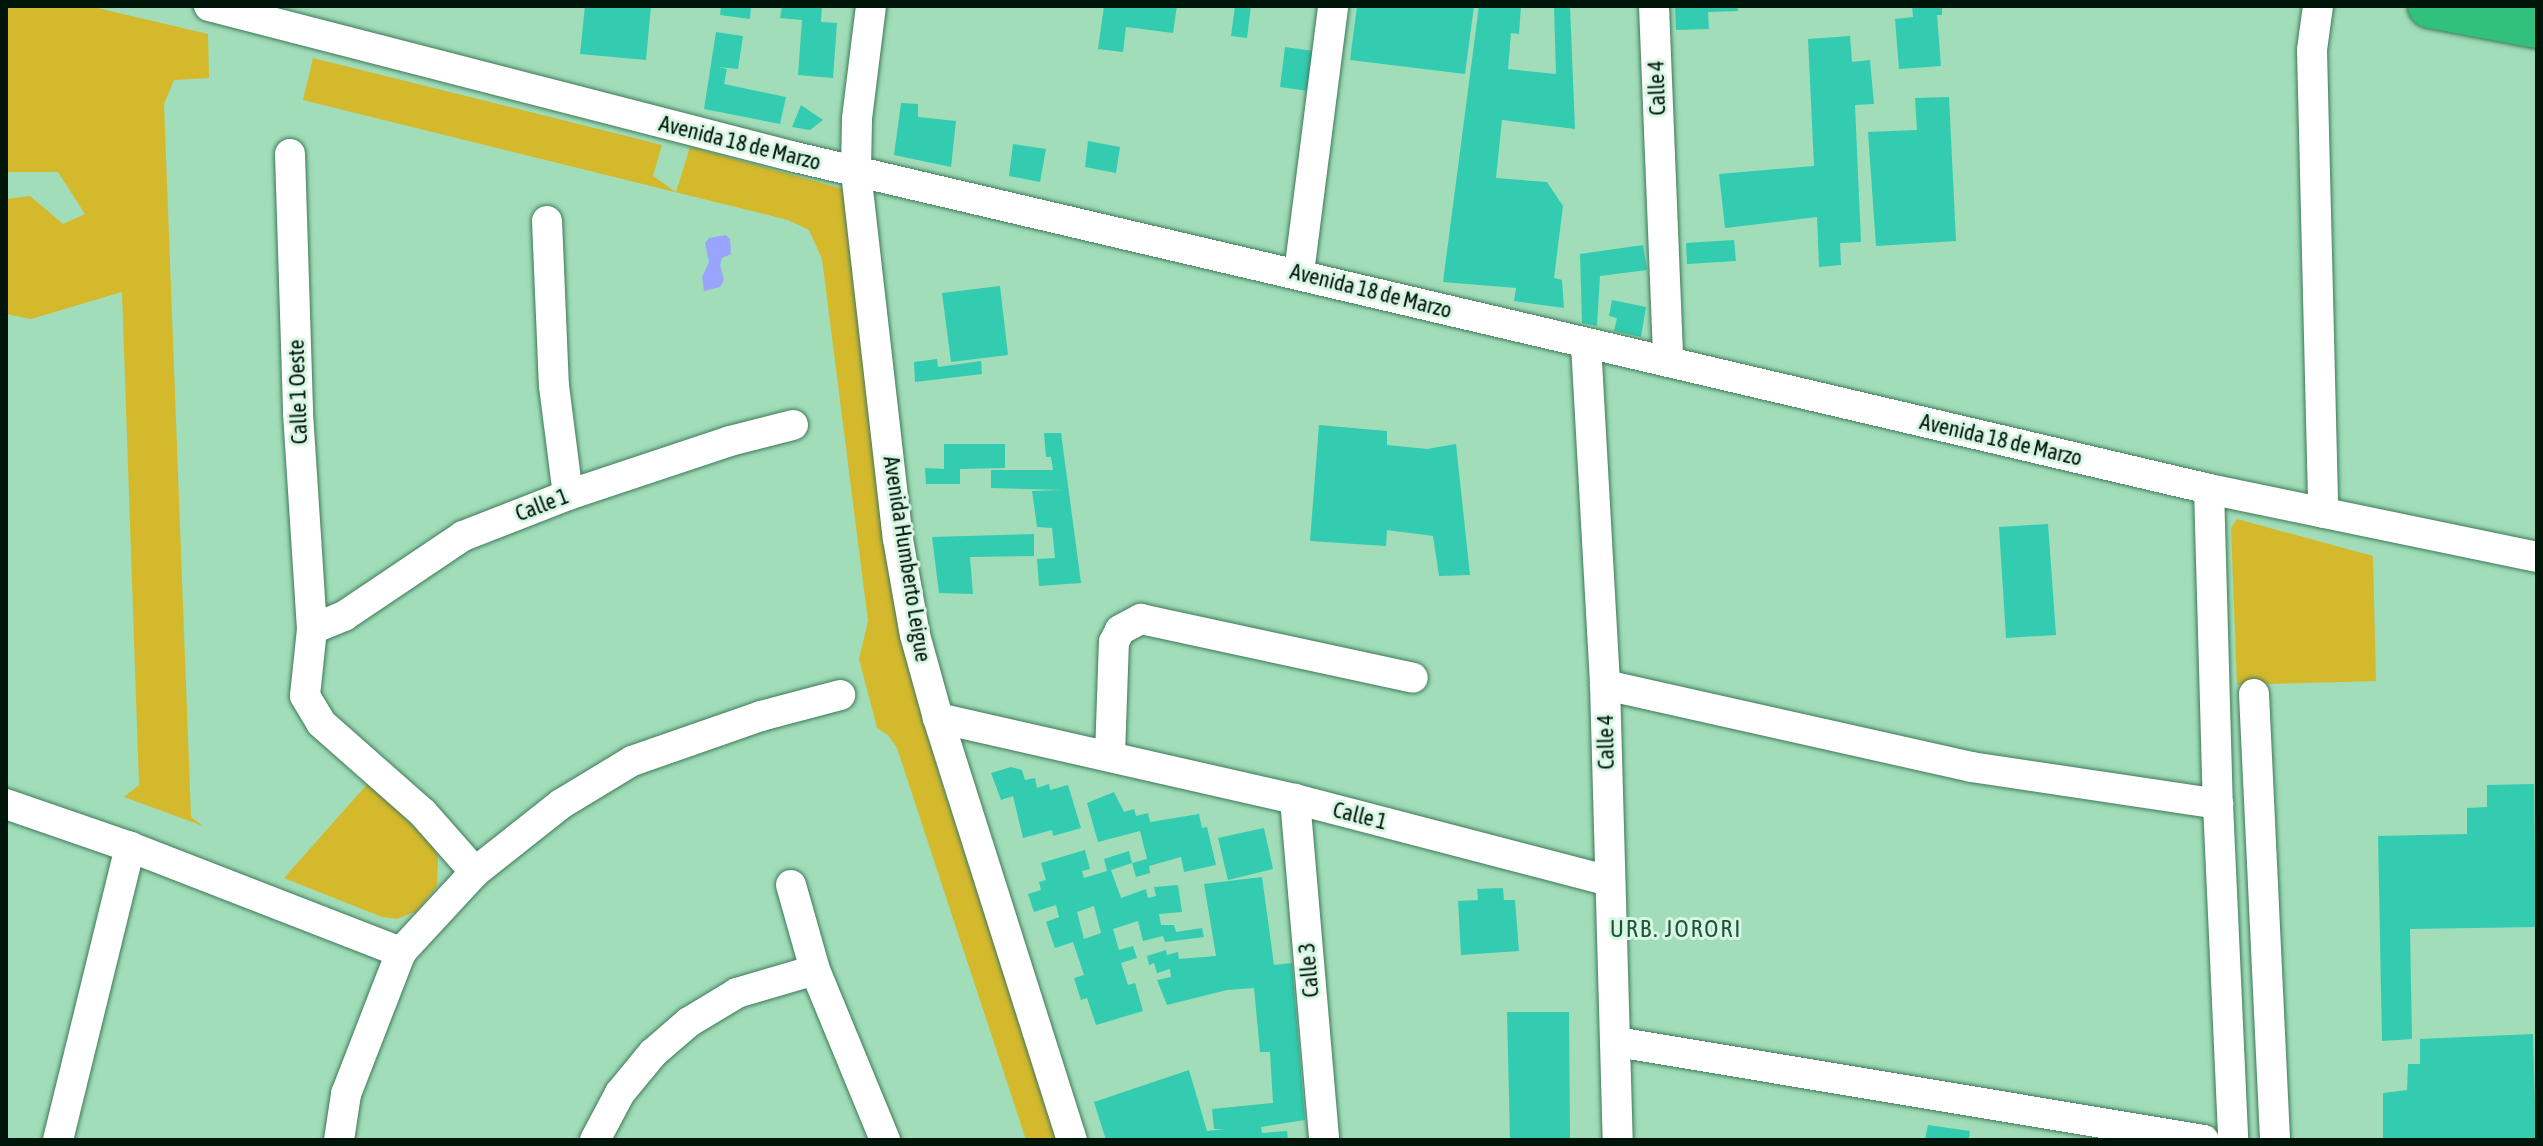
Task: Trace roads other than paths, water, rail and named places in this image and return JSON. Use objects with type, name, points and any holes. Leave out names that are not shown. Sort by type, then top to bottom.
[{"type":"highway","points":[[2430,6],[2537,26]]},
{"type":"street","name":"Avenida 18 de Marzo","points":[[209,6],[856,172],[1299,273],[1586,344],[2209,489],[2537,557]]},
{"type":"street","name":"Avenida Humberto Leigue","points":[[871,6],[857,119],[856,172],[898,539],[915,635],[938,718],[1072,1140]]},
{"type":"street","points":[[1299,273],[1333,6]]},
{"type":"street","name":"Calle 4","points":[[1654,6],[1668,362]]},
{"type":"street","points":[[2318,6],[2312,50],[2323,513]]},
{"type":"street","name":"Calle 1 Oeste","points":[[290,154],[298,413],[312,629],[305,696],[321,723],[423,813],[475,872]]},
{"type":"street","points":[[547,221],[554,386],[568,495]]},
{"type":"street","name":"Calle 4","points":[[1586,344],[1605,685],[1618,1140]]},
{"type":"street","name":"Calle 1","points":[[312,629],[344,616],[463,536],[568,495],[730,441],[793,425]]},
{"type":"street","points":[[2209,489],[2218,804],[2233,1140]]},
{"type":"street","points":[[1110,755],[1114,642],[1120,630],[1141,619],[1160,620],[1413,678]]},
{"type":"street","points":[[1605,685],[1971,767],[2218,804]]},
{"type":"street","points":[[2254,694],[2275,1140]]},
{"type":"street","points":[[339,1140],[346,1094],[401,952],[475,872],[561,804],[632,761],[761,716],[840,695]]},
{"type":"street","name":"Calle 1","points":[[938,718],[1295,799],[1610,881]]},
{"type":"street","name":"Calle 3","points":[[1295,799],[1324,1140]]},
{"type":"street","points":[[6,804],[130,847],[401,952]]},
{"type":"street","points":[[58,1140],[130,847]]},
{"type":"street","points":[[791,885],[815,970],[885,1140]]},
{"type":"street","points":[[595,1140],[620,1093],[653,1053],[689,1022],[737,993],[815,970]]},
{"type":"street","points":[[2225,992],[2268,988]]},
{"type":"street","points":[[1617,1042],[2204,1140]]},
{"type":"water","points":[[726,235],[730,239],[731,254],[722,258],[720,265],[724,280],[720,287],[704,291],[702,277],[709,262],[705,243],[709,238]]},
{"type":"district","name":"URB. JORORI","points":[[1676,929]]}]
